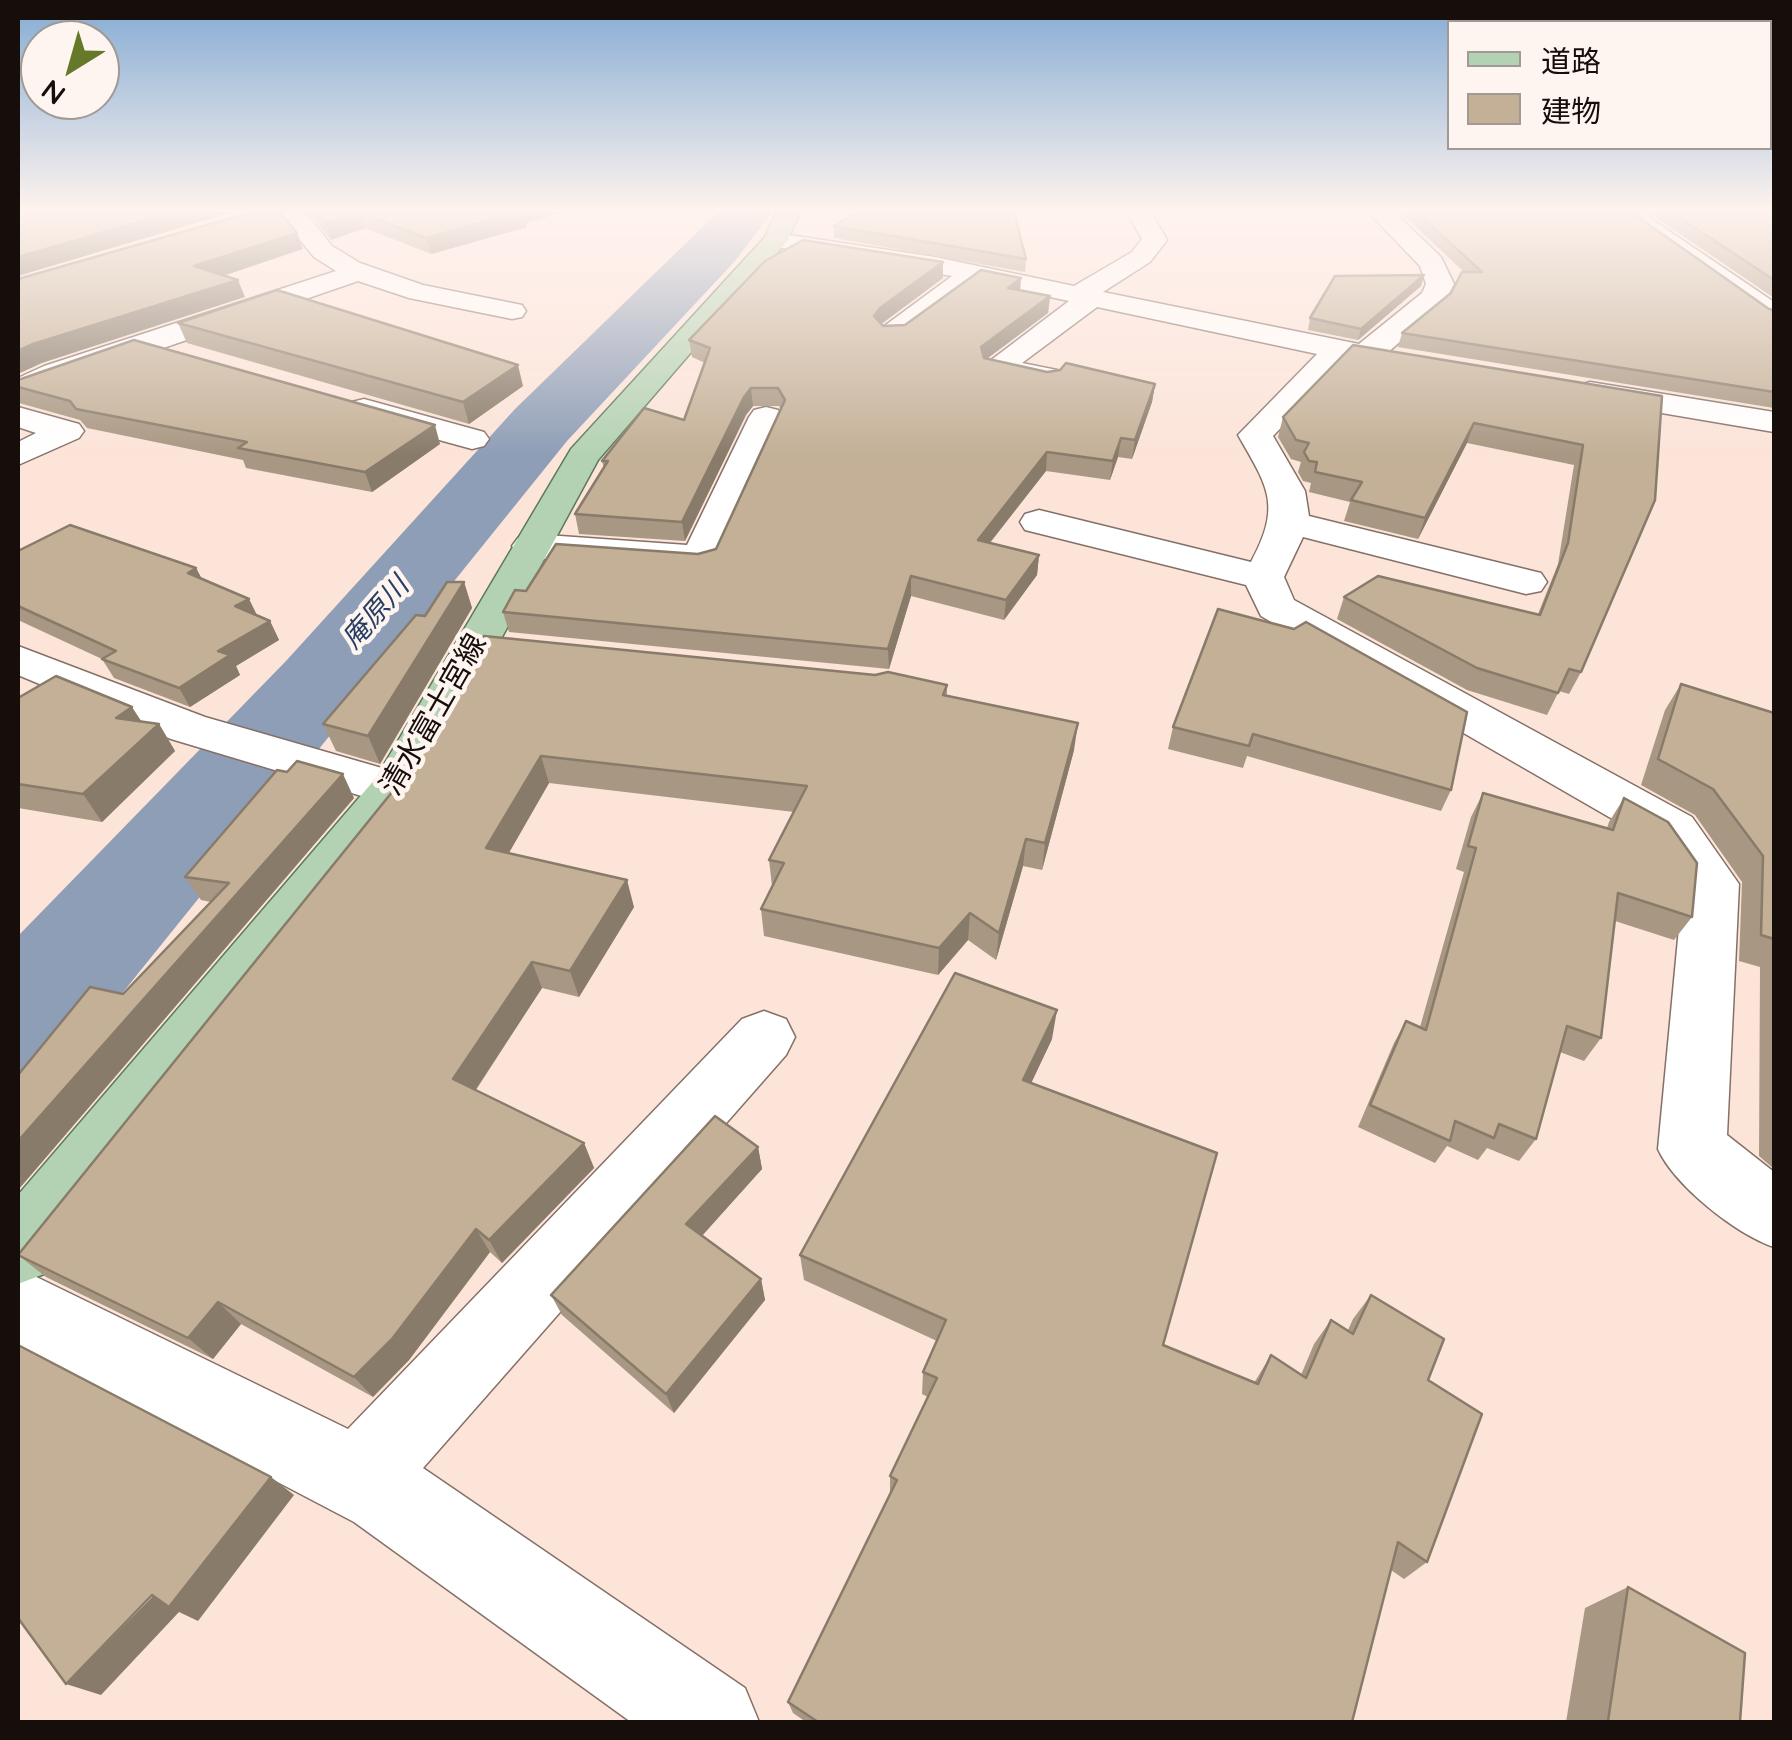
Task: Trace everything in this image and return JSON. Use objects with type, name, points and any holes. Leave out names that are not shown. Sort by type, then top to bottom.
[{"type":"main road","name":"清水富士宮線","points":[[18,1249],[395,789],[495,647],[532,546],[583,456],[724,293]]},
{"type":"street","points":[[18,390],[295,293]]},
{"type":"street","points":[[430,293],[512,311]]},
{"type":"street","points":[[893,333],[948,293]]},
{"type":"street","points":[[1071,293],[1404,361]]},
{"type":"street","points":[[1046,377],[997,367],[1089,293]]},
{"type":"street","points":[[1263,577],[1292,523],[1289,493],[1255,435],[1352,352],[1436,293]]},
{"type":"street","points":[[1762,296],[1774,314]]},
{"type":"street","points":[[143,344],[200,363]]},
{"type":"street","points":[[1560,387],[1774,422]]},
{"type":"street","points":[[327,398],[472,438]]},
{"type":"street","points":[[18,417],[67,432],[18,455]]},
{"type":"street","points":[[532,546],[701,558],[766,417]]},
{"type":"street","points":[[1039,522],[1263,577]]},
{"type":"street","points":[[1292,523],[1526,582]]},
{"type":"street","points":[[1263,577],[1276,607],[1673,830],[1711,884],[1692,1149],[1774,1214]]},
{"type":"street","points":[[18,660],[188,728],[395,789]]},
{"type":"street","points":[[358,1479],[764,1037]]},
{"type":"street","points":[[18,1306],[384,1492],[711,1722]]},
{"type":"building","points":[[18,293],[196,293],[33,344],[18,351]]},
{"type":"building","points":[[267,293],[287,293],[518,365],[463,402],[178,323]]},
{"type":"building","points":[[734,293],[900,293],[874,316],[883,326],[905,325],[949,293],[1035,293],[1050,296],[981,347],[984,358],[1047,372],[1060,370],[1066,363],[1155,384],[1135,440],[1121,438],[1113,461],[1047,452],[978,540],[1039,555],[1006,600],[911,576],[888,649],[503,612],[515,590],[526,591],[556,544],[698,554],[716,549],[785,400],[778,388],[751,388],[744,397],[682,522],[575,514],[608,461],[602,461],[644,408],[684,420],[710,348],[689,340]]},
{"type":"building","points":[[1325,293],[1403,293],[1361,329],[1310,318]]},
{"type":"building","points":[[1451,293],[1747,293],[1774,310],[1774,392],[1402,333]]},
{"type":"building","points":[[134,340],[435,425],[365,472],[238,448],[247,442],[76,409],[70,401],[18,387],[18,380]]},
{"type":"building","points":[[1353,345],[1662,396],[1655,500],[1581,672],[1569,669],[1558,693],[1477,668],[1344,597],[1378,576],[1540,615],[1568,543],[1583,445],[1474,423],[1425,518],[1351,500],[1362,482],[1315,472],[1317,462],[1309,461],[1304,452],[1309,443],[1296,440],[1283,417]]},
{"type":"building","points":[[70,525],[196,568],[188,573],[249,599],[235,606],[270,621],[218,651],[230,655],[179,688],[102,659],[116,651],[18,606],[18,551]]},
{"type":"building","points":[[447,582],[464,582],[368,736],[323,724],[416,615],[425,616]]},
{"type":"building","points":[[1218,609],[1294,629],[1306,622],[1467,712],[1451,790],[1253,734],[1249,746],[1173,727]]},
{"type":"building","points":[[484,636],[875,675],[888,672],[947,685],[943,695],[1078,723],[1045,843],[1026,839],[999,933],[970,913],[939,948],[761,909],[784,863],[769,860],[807,786],[541,756],[486,848],[627,880],[570,971],[532,962],[453,1079],[584,1143],[489,1240],[476,1229],[392,1339],[354,1377],[218,1302],[188,1338],[18,1255],[405,776]]},
{"type":"building","points":[[56,676],[132,707],[116,718],[159,724],[83,794],[18,784],[18,698]]},
{"type":"building","points":[[1681,684],[1774,713],[1774,939],[1761,935],[1763,856],[1713,789],[1658,759]]},
{"type":"building","points":[[297,761],[343,774],[18,1141],[18,1075],[90,987],[123,994],[229,883],[185,877],[277,770],[287,772]]},
{"type":"building","points":[[1483,793],[1613,830],[1624,798],[1668,822],[1697,863],[1692,917],[1618,893],[1601,1038],[1567,1026],[1536,1139],[1499,1124],[1494,1138],[1455,1121],[1450,1141],[1370,1105],[1406,1021],[1426,1030],[1476,848],[1468,846]]},
{"type":"building","points":[[955,973],[1057,1010],[1023,1080],[1217,1153],[1163,1345],[1258,1384],[1271,1355],[1306,1378],[1331,1320],[1353,1334],[1371,1295],[1444,1339],[1428,1380],[1482,1414],[1427,1562],[1398,1542],[1352,1722],[818,1722],[788,1702],[897,1480],[890,1476],[937,1378],[923,1372],[946,1320],[800,1255]]},
{"type":"building","points":[[715,1116],[758,1147],[686,1224],[761,1279],[666,1394],[551,1295]]},
{"type":"building","points":[[18,1345],[271,1477],[169,1607],[152,1595],[66,1684],[18,1618]]},
{"type":"building","points":[[1628,1587],[1745,1653],[1740,1722],[1608,1721]]},
{"type":"waterway","name":"庵原川","points":[[18,1024],[322,682],[541,425],[671,293]]}]
